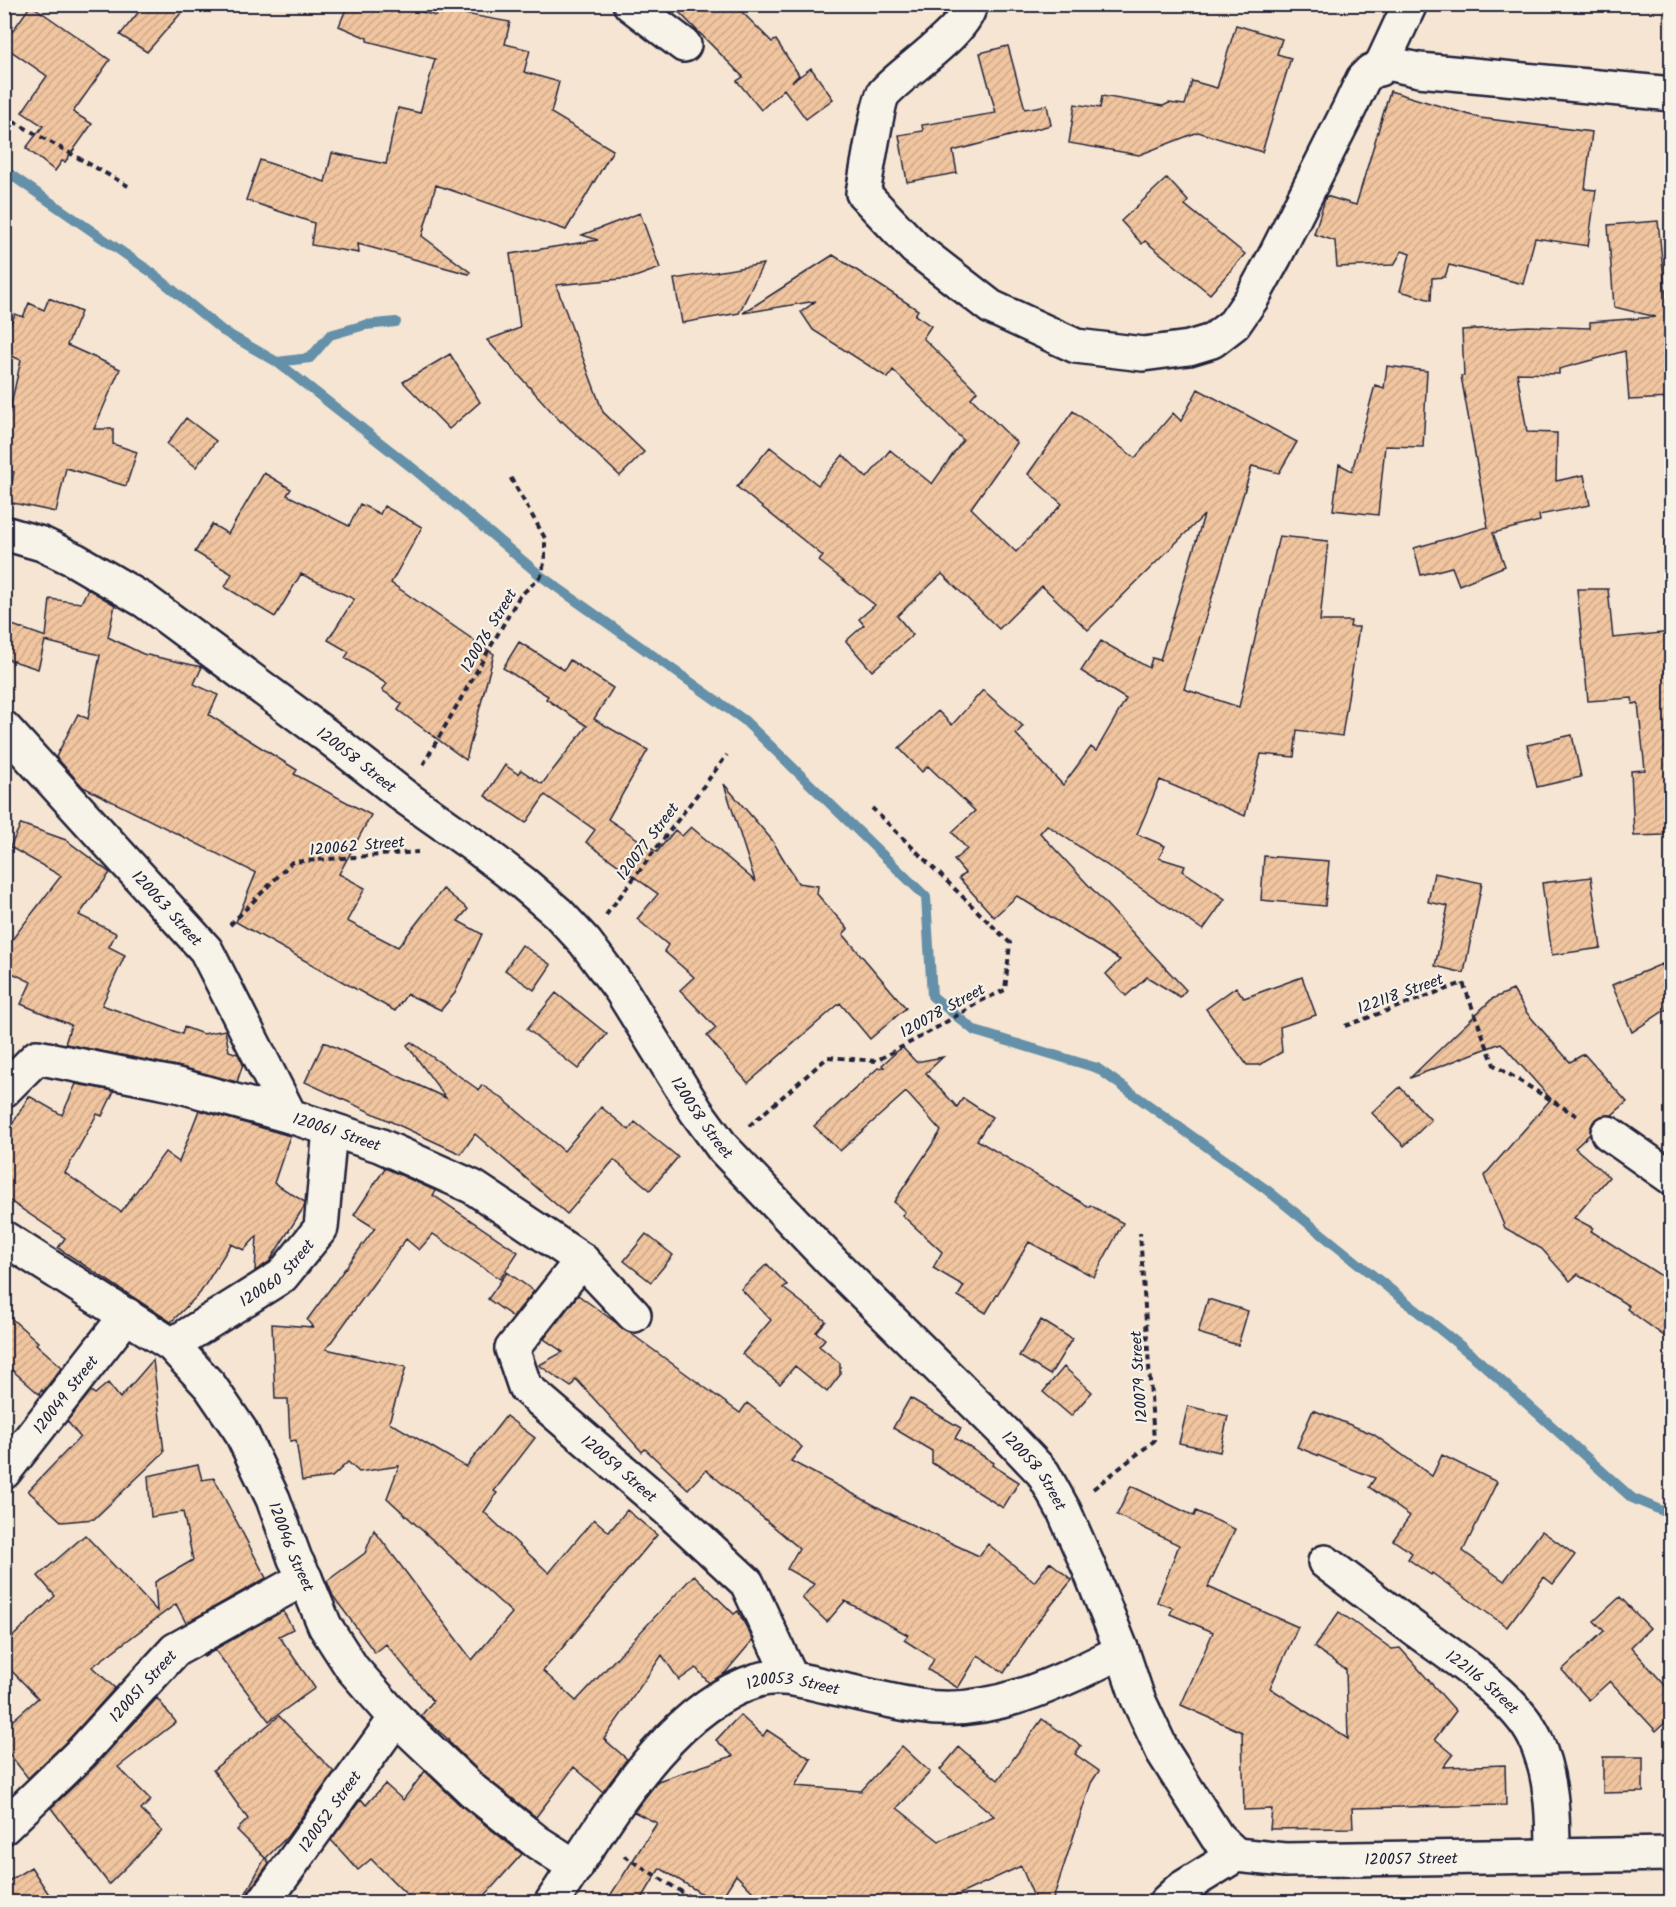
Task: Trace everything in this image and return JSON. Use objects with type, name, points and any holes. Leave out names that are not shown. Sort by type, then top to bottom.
[{"type":"street","points":[[630,4],[684,45]]},
{"type":"street","points":[[970,4],[960,24],[882,95],[863,193],[915,248],[991,307],[1076,346],[1143,354],[1189,348],[1212,341],[1234,324],[1252,298],[1275,256],[1362,79],[1371,71],[1379,69],[1410,4]]},
{"type":"street","points":[[1383,62],[1419,70],[1671,94]]},
{"type":"street","name":"120058 Street","points":[[4,533],[42,544],[75,560],[145,602],[523,883],[558,913],[585,942],[621,990],[696,1111],[723,1148],[831,1261],[1043,1473],[1064,1511],[1122,1651],[1138,1700],[1163,1752],[1217,1837],[1236,1855]]},
{"type":"street","name":"120063 Street","points":[[4,728],[206,950],[290,1116]]},
{"type":"street","name":"120061 Street","points":[[4,1090],[38,1057],[177,1085],[290,1116],[379,1145],[473,1187],[582,1260],[634,1315]]},
{"type":"street","name":"120060 Street","points":[[172,1346],[282,1276],[321,1228],[330,1129]]},
{"type":"street","points":[[1608,1133],[1671,1178]]},
{"type":"street","name":"120046 Street","points":[[4,1238],[172,1346],[210,1386],[240,1430],[273,1499],[295,1559],[325,1626],[352,1668],[396,1718],[472,1790],[537,1842],[576,1867]]},
{"type":"street","name":"120059 Street","points":[[582,1260],[512,1349],[525,1387],[666,1508],[747,1583],[791,1678]]},
{"type":"street","name":"120049 Street","points":[[4,1472],[127,1315]]},
{"type":"street","name":"122116 Street","points":[[1325,1562],[1472,1671],[1515,1709],[1534,1736],[1545,1767],[1552,1796],[1553,1855]]},
{"type":"street","name":"120051 Street","points":[[4,1827],[81,1753],[175,1650],[305,1578]]},
{"type":"street","name":"120053 Street","points":[[552,1902],[640,1771],[678,1730],[716,1701],[750,1683],[761,1679],[791,1678],[921,1706],[950,1708],[977,1706],[1041,1689],[1122,1651]]},
{"type":"street","name":"120052 Street","points":[[264,1902],[396,1718]]},
{"type":"street","name":"120057 Street","points":[[1236,1855],[1285,1860],[1404,1860],[1671,1854]]},
{"type":"street","points":[[1166,1902],[1179,1890],[1236,1855]]},
{"type":"path","points":[[4,116],[130,187]]},
{"type":"path","name":"120076 Street","points":[[405,797],[519,597],[541,576],[545,559],[545,538],[508,475]]},
{"type":"path","name":"120077 Street","points":[[585,942],[728,754]]},
{"type":"path","name":"120078 Street","points":[[723,1148],[828,1057],[876,1061],[978,1002],[1005,990],[1010,943],[872,808]]},
{"type":"path","name":"120062 Street","points":[[206,950],[292,862],[418,852]]},
{"type":"path","name":"122118 Street","points":[[1345,1026],[1463,983],[1494,1065],[1554,1104],[1608,1133]]},
{"type":"path","name":"120079 Street","points":[[1064,1511],[1154,1441],[1140,1233]]},
{"type":"path","points":[[596,1838],[698,1902]]},
{"type":"building","points":[[145,4],[189,4],[147,52],[120,35]]},
{"type":"building","points":[[348,4],[394,4],[436,16],[437,9],[510,22],[505,44],[530,50],[524,72],[559,82],[551,113],[613,150],[566,230],[436,185],[422,236],[470,272],[469,274],[358,244],[359,253],[311,245],[314,223],[246,200],[260,160],[325,182],[332,153],[386,164],[398,108],[420,113],[435,59],[367,41],[367,38],[339,26]]},
{"type":"building","points":[[671,4],[734,4],[772,42],[776,40],[799,75],[792,82],[811,68],[833,99],[806,119],[784,89],[761,110],[737,81],[743,77]]},
{"type":"building","points":[[31,5],[110,60],[73,112],[92,124],[65,162],[62,161],[55,171],[26,148],[43,126],[22,112],[47,76],[4,46]]},
{"type":"building","points":[[1236,25],[1282,39],[1277,54],[1291,58],[1262,152],[1198,132],[1139,155],[1069,143],[1075,104],[1100,108],[1102,96],[1163,106],[1169,103],[1185,105],[1192,81],[1217,88]]},
{"type":"building","points":[[1008,46],[1025,109],[1047,105],[1051,125],[953,151],[957,173],[907,182],[899,135],[923,131],[922,125],[996,113],[980,53]]},
{"type":"building","points":[[1390,91],[1480,118],[1592,132],[1585,189],[1596,190],[1588,246],[1535,238],[1523,284],[1449,265],[1445,277],[1432,278],[1431,300],[1400,291],[1410,254],[1402,251],[1394,265],[1337,267],[1335,241],[1314,234],[1326,196],[1356,205]]},
{"type":"building","points":[[1167,178],[1188,201],[1185,205],[1245,254],[1210,294],[1145,241],[1142,244],[1121,221]]},
{"type":"building","points":[[640,213],[660,268],[632,278],[556,285],[603,412],[644,452],[620,476],[561,422],[487,340],[520,328],[510,254],[598,240],[582,235]]},
{"type":"building","points":[[1658,221],[1668,317],[1671,316],[1671,398],[1629,400],[1625,351],[1559,369],[1559,374],[1517,373],[1527,432],[1557,433],[1556,481],[1584,475],[1590,505],[1539,515],[1540,521],[1493,533],[1505,566],[1459,585],[1452,567],[1421,575],[1414,548],[1488,527],[1461,376],[1464,376],[1462,330],[1528,326],[1590,328],[1590,322],[1656,317],[1614,307],[1608,225]]},
{"type":"building","points":[[833,255],[918,310],[915,315],[931,326],[923,338],[977,391],[971,398],[1017,443],[971,508],[1016,552],[1062,504],[1028,474],[1073,411],[1135,458],[1173,413],[1181,421],[1198,389],[1297,442],[1279,473],[1252,466],[1184,689],[1239,707],[1279,536],[1328,541],[1320,621],[1351,621],[1350,627],[1359,627],[1342,736],[1297,730],[1294,757],[1261,754],[1245,816],[1160,780],[1137,834],[1165,846],[1159,858],[1185,866],[1183,871],[1225,899],[1203,930],[1047,825],[1040,833],[1186,990],[1180,997],[1147,977],[1126,996],[1106,974],[1120,960],[1017,896],[994,917],[959,878],[965,873],[954,860],[967,849],[952,832],[975,811],[928,766],[922,772],[899,748],[938,711],[952,725],[983,690],[1023,726],[1016,734],[1063,785],[1091,747],[1096,751],[1126,699],[1081,671],[1101,641],[1149,668],[1152,658],[1160,660],[1204,515],[1088,630],[1042,586],[999,629],[942,574],[897,616],[913,635],[872,671],[846,641],[864,625],[859,619],[875,605],[819,561],[823,556],[737,487],[770,447],[818,485],[843,455],[867,478],[890,450],[932,484],[963,440],[893,370],[888,378],[813,330],[801,312],[816,301],[743,313]]},
{"type":"building","points":[[763,264],[739,313],[682,323],[674,279]]},
{"type":"building","points":[[49,298],[81,312],[67,345],[120,369],[94,429],[113,429],[113,444],[137,452],[126,486],[66,468],[56,512],[8,502],[14,472],[4,470],[4,436],[21,360],[4,353],[4,339],[15,314],[23,317],[29,303],[44,310]]},
{"type":"building","points":[[450,354],[480,402],[449,429],[403,382]]},
{"type":"building","points":[[1387,366],[1427,371],[1423,447],[1385,446],[1378,515],[1333,510],[1339,464],[1352,471],[1375,385],[1384,388]]},
{"type":"building","points":[[186,418],[216,441],[196,467],[167,444]]},
{"type":"building","points":[[264,473],[291,489],[287,495],[349,526],[360,504],[380,514],[384,506],[422,527],[391,583],[494,654],[466,760],[398,710],[402,704],[382,690],[387,684],[345,658],[349,652],[328,640],[354,599],[301,574],[275,617],[225,587],[232,574],[195,552],[212,524],[228,534]]},
{"type":"building","points":[[88,589],[115,605],[108,637],[143,654],[202,667],[194,684],[218,695],[209,715],[297,770],[294,774],[371,815],[339,874],[365,888],[347,921],[398,947],[443,889],[468,909],[458,921],[482,934],[455,993],[441,1010],[407,994],[395,1011],[236,922],[256,873],[83,787],[56,757],[78,714],[88,719],[100,655],[45,641],[38,669],[4,658],[4,622],[46,637],[50,599],[81,603]]},
{"type":"building","points":[[1577,589],[1608,589],[1613,638],[1671,632],[1671,826],[1664,827],[1664,835],[1634,836],[1631,771],[1645,770],[1638,703],[1633,704],[1632,698],[1588,701]]},
{"type":"building","points":[[519,642],[564,670],[570,660],[613,688],[594,719],[648,750],[608,819],[657,852],[675,830],[682,836],[691,827],[755,881],[724,784],[772,840],[798,883],[818,886],[817,894],[848,929],[843,934],[906,1008],[870,1039],[840,1003],[748,1083],[707,1036],[716,1028],[680,990],[694,977],[664,951],[668,945],[637,919],[658,894],[586,842],[595,830],[545,795],[526,823],[485,796],[505,765],[518,774],[521,770],[542,784],[587,726],[546,699],[548,696],[503,668]]},
{"type":"building","points":[[1572,735],[1581,777],[1537,787],[1527,745]]},
{"type":"building","points":[[21,824],[66,840],[110,873],[79,915],[116,933],[109,947],[125,955],[102,1005],[182,1034],[184,1027],[203,1034],[225,1030],[229,1051],[238,1054],[243,1064],[237,1082],[181,1067],[65,1044],[71,1025],[21,1004],[31,982],[4,969],[4,950],[61,876],[10,847]]},
{"type":"building","points":[[1264,856],[1329,861],[1325,906],[1261,900]]},
{"type":"building","points":[[1434,873],[1482,883],[1464,973],[1435,966],[1448,906],[1428,902]]},
{"type":"building","points":[[1591,877],[1601,948],[1552,955],[1542,883]]},
{"type":"building","points":[[522,945],[551,965],[534,990],[505,970]]},
{"type":"building","points":[[1662,964],[1671,986],[1671,1006],[1632,1032],[1612,985]]},
{"type":"building","points":[[1302,977],[1316,1015],[1280,1027],[1282,1052],[1259,1065],[1247,1065],[1206,1009],[1236,987],[1244,998]]},
{"type":"building","points":[[1513,990],[1527,1013],[1570,1062],[1584,1054],[1627,1102],[1612,1115],[1601,1116],[1593,1122],[1590,1134],[1575,1148],[1609,1177],[1574,1218],[1593,1228],[1591,1231],[1671,1282],[1671,1341],[1627,1309],[1629,1306],[1578,1274],[1570,1281],[1542,1249],[1505,1228],[1484,1176],[1551,1099],[1501,1043],[1410,1078],[1492,999]]},
{"type":"building","points":[[556,993],[607,1034],[578,1069],[527,1029]]},
{"type":"building","points":[[324,1042],[446,1098],[407,1045],[411,1042],[479,1090],[482,1085],[503,1099],[564,1151],[601,1107],[629,1130],[635,1122],[678,1157],[650,1190],[614,1160],[567,1214],[475,1134],[461,1154],[305,1082]]},
{"type":"building","points":[[902,1047],[916,1062],[943,1057],[926,1073],[957,1107],[963,1098],[992,1117],[977,1140],[1089,1207],[1090,1205],[1123,1223],[1094,1277],[1029,1242],[986,1313],[958,1296],[964,1286],[933,1268],[942,1252],[902,1215],[905,1212],[894,1202],[941,1131],[906,1092],[840,1151],[814,1126],[878,1068],[884,1067],[882,1065]]},
{"type":"building","points":[[76,1084],[114,1091],[102,1116],[97,1114],[65,1173],[121,1212],[165,1152],[179,1162],[199,1110],[290,1136],[274,1183],[305,1202],[269,1262],[255,1271],[257,1236],[244,1250],[231,1244],[200,1293],[171,1322],[58,1248],[65,1238],[4,1197],[4,1138],[29,1096],[62,1115]]},
{"type":"building","points":[[1400,1087],[1431,1120],[1404,1146],[1372,1113]]},
{"type":"building","points":[[385,1168],[436,1191],[433,1195],[518,1252],[500,1279],[433,1234],[419,1250],[406,1239],[326,1349],[406,1367],[389,1422],[466,1467],[506,1416],[535,1438],[494,1491],[497,1493],[484,1512],[549,1573],[594,1519],[609,1532],[627,1510],[657,1535],[543,1671],[576,1701],[694,1575],[734,1614],[738,1611],[753,1640],[725,1673],[709,1683],[696,1668],[679,1680],[662,1655],[604,1739],[627,1759],[603,1792],[574,1767],[536,1817],[484,1776],[449,1740],[421,1716],[433,1701],[386,1644],[375,1653],[333,1596],[327,1581],[365,1553],[374,1530],[472,1660],[512,1613],[387,1498],[399,1466],[359,1472],[348,1462],[332,1477],[302,1481],[296,1440],[290,1441],[288,1399],[275,1399],[272,1324],[313,1327],[307,1320],[375,1228],[354,1215]]},
{"type":"building","points":[[646,1234],[673,1255],[651,1282],[624,1261]]},
{"type":"building","points":[[767,1264],[787,1285],[783,1288],[826,1321],[816,1332],[825,1339],[819,1346],[840,1363],[840,1375],[827,1392],[795,1366],[780,1384],[742,1354],[771,1320],[741,1289]]},
{"type":"building","points":[[507,1272],[534,1291],[513,1317],[488,1299]]},
{"type":"building","points":[[578,1295],[740,1413],[747,1403],[802,1447],[791,1461],[904,1521],[979,1556],[988,1544],[1034,1582],[1050,1562],[1072,1580],[1039,1620],[1004,1673],[978,1655],[958,1688],[928,1670],[934,1659],[904,1640],[908,1635],[845,1601],[827,1622],[802,1598],[814,1584],[787,1569],[799,1548],[706,1470],[688,1489],[645,1449],[642,1452],[576,1379],[571,1387],[539,1365],[563,1352],[544,1339]]},
{"type":"building","points":[[1208,1299],[1248,1311],[1238,1345],[1198,1333]]},
{"type":"building","points":[[4,1312],[62,1367],[39,1394],[12,1370],[4,1378]]},
{"type":"building","points":[[1041,1320],[1072,1339],[1050,1375],[1019,1356]]},
{"type":"building","points":[[153,1360],[164,1452],[94,1519],[62,1522],[28,1491],[80,1437],[67,1421],[91,1391],[95,1394],[108,1383],[120,1398]]},
{"type":"building","points":[[1064,1367],[1092,1392],[1071,1416],[1043,1392]]},
{"type":"building","points":[[910,1398],[961,1428],[955,1438],[1019,1482],[1003,1508],[932,1463],[932,1451],[893,1428]]},
{"type":"building","points":[[1188,1406],[1228,1416],[1220,1452],[1179,1443]]},
{"type":"building","points":[[1313,1410],[1373,1434],[1432,1476],[1442,1455],[1497,1482],[1463,1551],[1504,1581],[1542,1531],[1575,1555],[1553,1584],[1544,1577],[1507,1627],[1432,1573],[1431,1575],[1408,1559],[1412,1553],[1393,1540],[1410,1516],[1369,1487],[1375,1478],[1297,1447]]},
{"type":"building","points":[[198,1465],[202,1480],[214,1478],[266,1578],[186,1623],[176,1604],[92,1667],[115,1688],[68,1740],[28,1778],[4,1747],[4,1728],[38,1698],[4,1663],[4,1645],[55,1596],[38,1576],[85,1535],[157,1611],[155,1582],[193,1560],[183,1512],[151,1517],[148,1476]]},
{"type":"building","points":[[1131,1486],[1194,1516],[1196,1511],[1235,1529],[1208,1587],[1298,1627],[1270,1688],[1348,1739],[1346,1670],[1314,1647],[1339,1612],[1392,1649],[1400,1648],[1456,1711],[1435,1739],[1453,1754],[1443,1767],[1505,1765],[1506,1805],[1352,1808],[1353,1828],[1270,1829],[1272,1809],[1244,1810],[1242,1732],[1181,1705],[1213,1632],[1170,1614],[1173,1608],[1157,1602],[1179,1545],[1117,1515]]},
{"type":"building","points":[[1620,1597],[1650,1628],[1631,1647],[1671,1692],[1671,1717],[1656,1731],[1610,1681],[1589,1700],[1562,1670],[1604,1631],[1594,1621]]},
{"type":"building","points":[[283,1611],[293,1629],[279,1636],[315,1688],[269,1721],[215,1650],[203,1656]]},
{"type":"building","points":[[157,1698],[176,1722],[118,1767],[151,1800],[141,1810],[162,1831],[109,1884],[51,1808],[95,1766]]},
{"type":"building","points":[[740,1715],[763,1736],[767,1730],[811,1759],[795,1786],[861,1791],[902,1746],[930,1772],[897,1808],[939,1841],[994,1816],[940,1770],[959,1747],[998,1780],[1042,1719],[1081,1746],[1075,1754],[1099,1771],[1091,1783],[1052,1902],[1036,1902],[1021,1866],[943,1902],[763,1902],[736,1875],[719,1902],[715,1902],[660,1868],[640,1902],[606,1902],[657,1823],[634,1812],[658,1781],[733,1756],[716,1740]]},
{"type":"building","points":[[279,1716],[334,1772],[287,1837],[266,1858],[269,1863],[249,1891],[246,1902],[241,1902],[265,1858],[237,1830],[248,1819],[213,1770]]},
{"type":"building","points":[[1603,1757],[1643,1757],[1643,1792],[1603,1793]]},
{"type":"building","points":[[425,1771],[460,1805],[522,1854],[479,1902],[414,1902],[371,1859],[358,1870],[331,1840],[361,1799],[366,1805],[385,1784],[403,1800]]},
{"type":"building","points":[[31,1867],[54,1902],[4,1902],[4,1884]]},
{"type":"waterway","points":[[4,170],[151,272],[223,331],[277,362],[415,470],[541,576],[744,720],[926,897],[932,996],[975,1031],[1097,1068],[1267,1190],[1478,1360],[1632,1498],[1672,1515]]},
{"type":"waterway","points":[[277,362],[310,358],[330,335],[365,325],[396,322]]}]
